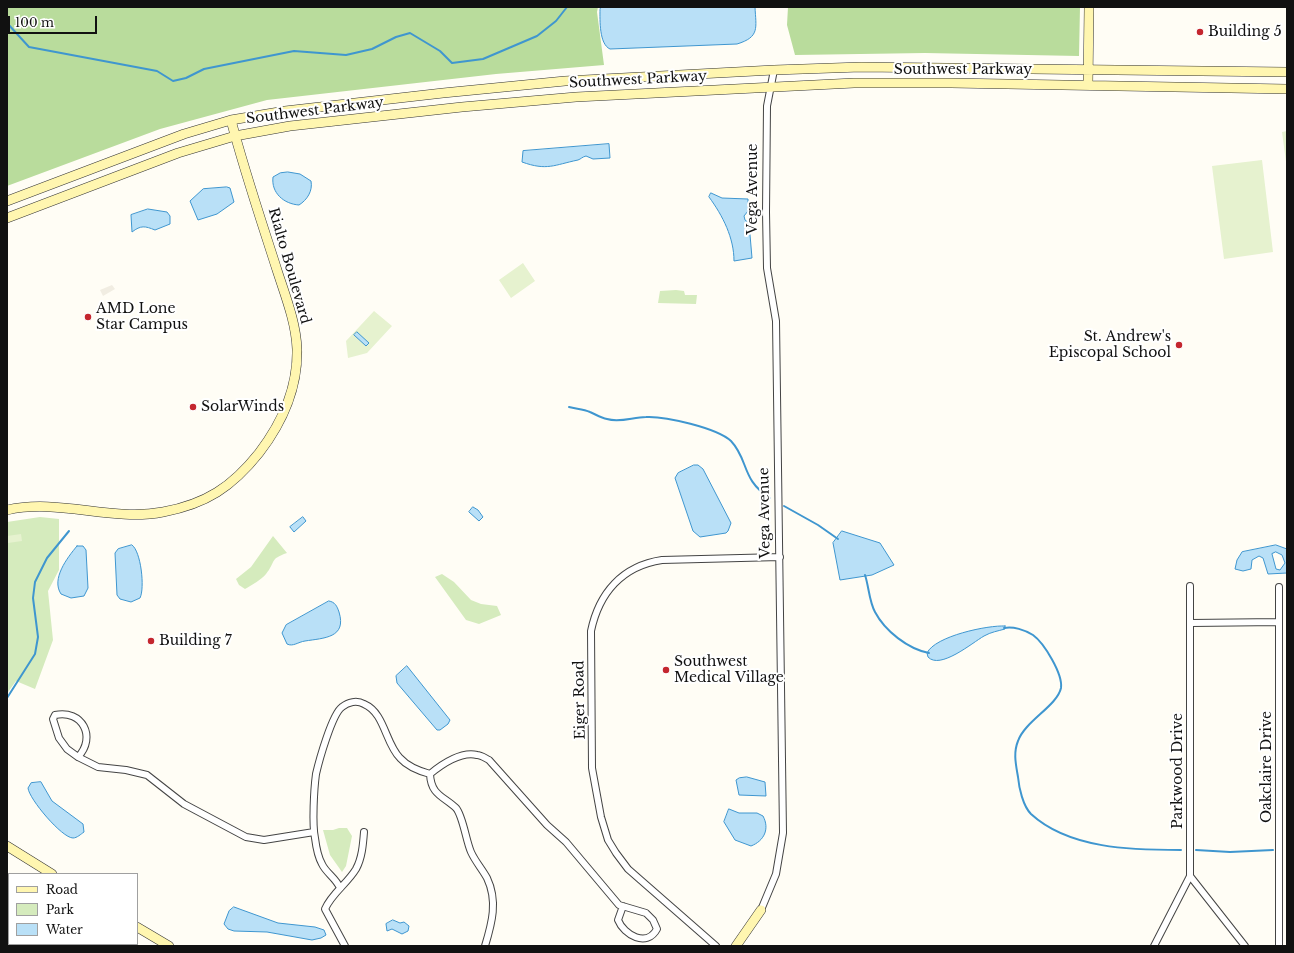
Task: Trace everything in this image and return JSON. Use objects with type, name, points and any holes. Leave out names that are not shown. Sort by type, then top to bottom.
[{"type":"main road","points":[[1088,85],[1089,7]]},
{"type":"main road","name":"Southwest Parkway","points":[[7,200],[184,134],[231,120],[285,110],[542,83],[774,70],[913,66],[1287,72]]},
{"type":"main road","points":[[1246,72],[1246,88]]},
{"type":"main road","name":"Southwest Parkway","points":[[7,218],[178,153],[235,136],[290,126],[498,104],[772,86],[943,83],[1287,89]]},
{"type":"main road","name":"Rialto Boulevard","points":[[7,510],[35,506],[137,516],[184,507],[215,494],[233,482],[249,465],[275,432],[289,400],[294,380],[297,349],[291,315],[231,120]]},
{"type":"main road","points":[[33,191],[39,206]]},
{"type":"main road","points":[[7,846],[50,873]]},
{"type":"main road","name":"Vega Avenue","points":[[736,946],[762,910]]},
{"type":"main road","points":[[138,928],[169,946]]},
{"type":"street","name":"Vega Avenue","points":[[762,910],[776,874],[783,833],[776,321],[767,268],[766,212],[767,106],[774,70]]},
{"type":"street","name":"Eiger Road","points":[[716,946],[628,868],[608,840],[601,817],[593,773],[591,631],[597,610],[609,588],[629,572],[646,564],[662,560],[780,557]]},
{"type":"street","name":"Parkwood Drive","points":[[1154,946],[1190,876],[1190,586]]},
{"type":"street","name":"Oakclaire Drive","points":[[1279,587],[1279,946]]},
{"type":"street","points":[[1191,623],[1279,622]]},
{"type":"street","points":[[340,888],[336,880],[322,865],[314,832],[316,774],[333,718],[341,707],[349,702],[356,702],[371,708],[378,716],[387,736],[400,758],[416,770],[430,774]]},
{"type":"street","points":[[78,757],[84,751],[88,740],[83,726],[74,716],[64,713],[55,715],[53,719],[59,738],[67,749],[78,757],[98,768],[126,770],[147,775],[184,804],[246,837],[264,840],[314,832]]},
{"type":"street","points":[[485,946],[493,919],[494,897],[487,878],[471,852],[457,809],[442,799],[430,784],[430,774],[443,763],[460,757],[476,754],[489,760],[547,825],[566,842],[619,905],[623,906],[646,913],[657,929],[654,934],[646,938],[632,936],[621,928],[618,920],[623,906]]},
{"type":"street","points":[[345,946],[325,909],[328,902],[356,869],[361,857],[364,832]]},
{"type":"street","points":[[1190,876],[1245,946]]},
{"type":"green space","points":[[7,7],[598,7],[597,12],[604,65],[496,74],[267,100],[160,129],[7,186]]},
{"type":"green space","points":[[788,7],[1080,7],[1079,56],[925,53],[795,55],[787,25]]},
{"type":"green space","points":[[1287,131],[1287,169],[1282,132]]},
{"type":"green space","points":[[1262,160],[1273,252],[1224,259],[1212,166]]},
{"type":"green space","points":[[523,263],[535,281],[511,298],[499,280]]},
{"type":"green space","points":[[660,291],[684,291],[685,295],[697,295],[696,304],[658,303]]},
{"type":"green space","points":[[374,311],[392,326],[367,353],[348,358],[346,341]]},
{"type":"green space","points":[[40,517],[59,519],[59,570],[48,591],[53,640],[35,689],[16,681],[8,692],[7,522]]},
{"type":"green space","points":[[21,534],[22,541],[8,543],[7,536]]},
{"type":"green space","points":[[273,536],[287,553],[275,559],[264,576],[245,589],[239,585],[236,579],[251,567]]},
{"type":"green space","points":[[442,574],[454,582],[471,600],[481,604],[497,606],[501,615],[479,624],[466,620],[435,577]]},
{"type":"green space","points":[[347,828],[352,836],[346,866],[342,872],[330,855],[323,830],[333,830]]},
{"type":"green space","points":[[7,920],[8,945],[42,946],[7,946]]},
{"type":"shaded area","points":[[112,285],[115,289],[103,296],[100,290]]},
{"type":"water","points":[[601,7],[755,7],[756,26],[753,35],[750,38],[737,44],[610,49],[606,46],[602,37],[600,20]]},
{"type":"water","points":[[609,144],[610,158],[593,159],[586,156],[578,160],[544,167],[522,162],[523,151]]},
{"type":"water","points":[[288,172],[300,174],[311,181],[309,195],[305,201],[299,205],[284,200],[276,193],[274,188],[273,177],[280,173]]},
{"type":"water","points":[[230,188],[234,202],[217,214],[198,220],[190,201],[203,189]]},
{"type":"water","points":[[711,193],[722,198],[748,199],[748,211],[744,216],[745,220],[749,223],[752,258],[734,261],[734,252],[730,236],[719,212],[709,197]]},
{"type":"water","points":[[148,209],[167,212],[170,216],[170,224],[155,230],[141,227],[132,232],[131,215]]},
{"type":"water","points":[[357,332],[369,343],[366,346],[354,335]]},
{"type":"water","points":[[694,465],[698,465],[703,469],[731,523],[726,533],[700,537],[693,531],[675,478],[678,473]]},
{"type":"water","points":[[473,507],[478,510],[483,517],[479,521],[469,512]]},
{"type":"water","points":[[303,517],[306,521],[294,532],[290,527]]},
{"type":"water","points":[[842,531],[880,543],[894,565],[872,575],[840,580],[833,543]]},
{"type":"water","points":[[132,545],[138,554],[140,562],[142,586],[140,598],[131,602],[120,599],[117,595],[115,553],[118,549]]},
{"type":"water","points":[[1276,545],[1287,549],[1287,573],[1268,574],[1263,558],[1259,556],[1252,560],[1251,569],[1243,571],[1235,569],[1237,560],[1242,552]],"holes":[[[1276,552],[1282,555],[1285,563],[1280,570],[1276,569],[1272,554]]]},
{"type":"water","points":[[77,546],[83,546],[86,550],[88,588],[84,596],[71,598],[61,594],[58,588],[58,582],[59,575],[65,563]]},
{"type":"water","points":[[329,601],[336,605],[339,612],[341,621],[337,632],[319,639],[293,645],[287,644],[282,633],[286,625]]},
{"type":"water","points":[[1005,626],[1005,629],[987,635],[948,658],[933,660],[928,657],[927,653],[940,641],[987,627]]},
{"type":"water","points":[[407,666],[450,720],[448,724],[440,730],[437,730],[397,683],[396,676]]},
{"type":"water","points":[[747,777],[765,782],[766,796],[739,795],[736,780]]},
{"type":"water","points":[[41,782],[52,801],[83,824],[84,832],[74,838],[68,836],[61,832],[40,809],[28,788],[31,783]]},
{"type":"water","points":[[729,809],[739,813],[757,813],[763,816],[766,830],[762,838],[756,844],[751,846],[735,840],[724,822]]},
{"type":"water","points":[[234,907],[278,923],[315,927],[324,930],[326,935],[312,940],[267,932],[234,931],[228,929],[224,924],[229,911]]},
{"type":"water","points":[[393,920],[400,923],[404,922],[409,926],[408,931],[402,934],[392,929],[387,931],[386,924]]},
{"type":"waterway","points":[[7,23],[29,47],[157,71],[173,81],[186,78],[204,69],[294,51],[346,55],[372,49],[396,37],[410,33],[440,51],[452,63],[483,59],[537,36],[556,21],[567,7]]},
{"type":"waterway","points":[[569,407],[587,411],[612,420],[641,417],[665,418],[703,427],[724,436],[737,448],[754,484],[770,498]]},
{"type":"waterway","points":[[784,506],[818,525],[838,539]]},
{"type":"waterway","points":[[7,698],[35,654],[38,637],[33,598],[35,582],[47,558],[69,531]]},
{"type":"waterway","points":[[865,575],[870,599],[879,619],[891,632],[905,643],[913,648],[929,653]]},
{"type":"waterway","points":[[1004,628],[1015,628],[1033,635],[1052,659],[1061,682],[1061,688],[1054,701],[1027,727],[1016,746],[1015,759],[1019,786],[1028,811],[1046,826],[1082,841],[1122,848],[1181,850]]},
{"type":"waterway","points":[[1196,850],[1230,852],[1273,850]]},
{"type":"place","name":"Building 5","points":[[1200,32]]},
{"type":"place","name":"AMD Lone Star Campus","points":[[88,317]]},
{"type":"place","name":"St. Andrew's Episcopal School","points":[[1179,345]]},
{"type":"place","name":"SolarWinds","points":[[193,407]]},
{"type":"place","name":"Building 7","points":[[151,641]]},
{"type":"place","name":"Southwest Medical Village","points":[[666,670]]}]
